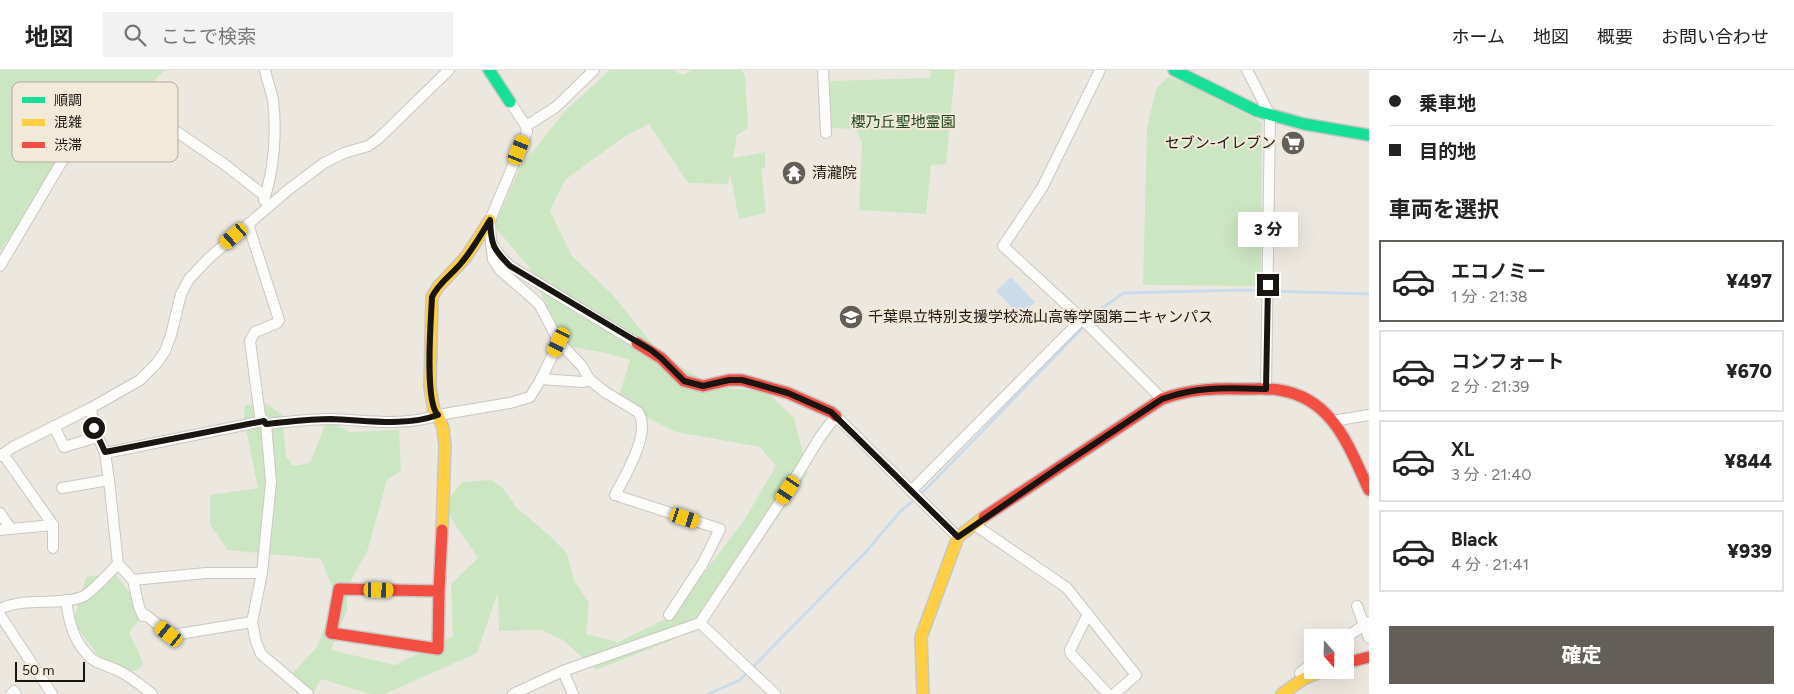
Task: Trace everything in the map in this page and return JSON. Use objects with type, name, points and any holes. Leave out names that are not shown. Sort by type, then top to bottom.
[{"type":"street","points":[[258,215],[265,196],[272,163],[275,129],[272,99],[265,70]]},
{"type":"street","points":[[53,548],[53,525],[2,455],[140,380],[165,351],[181,294],[189,279],[209,258],[258,215],[324,162],[344,153],[368,146],[378,139],[449,70]]},
{"type":"street","points":[[438,591],[339,589],[331,634],[438,649],[438,591],[445,446],[443,428],[438,415],[434,411],[430,387],[432,297],[437,287],[461,265],[490,220],[527,132],[526,126],[489,70]]},
{"type":"street","points":[[526,126],[556,107],[594,70]]},
{"type":"street","points":[[823,70],[826,133]]},
{"type":"street","points":[[1100,70],[1042,188],[1003,246],[1162,399]]},
{"type":"street","points":[[1174,70],[1242,105],[1270,115],[1300,123],[1369,135]]},
{"type":"street","points":[[1247,70],[1270,115],[1266,389]]},
{"type":"street","points":[[178,133],[224,164],[265,196]]},
{"type":"street","points":[[0,266],[62,162]]},
{"type":"street","points":[[490,220],[492,259],[500,270],[539,304],[559,342],[581,365],[590,380],[605,392],[638,412],[642,422],[642,432],[636,452],[615,495],[720,529],[703,563],[669,615]]},
{"type":"street","points":[[248,224],[279,320],[277,323],[255,332],[250,341],[260,416],[265,422],[270,482],[262,572],[252,622],[256,642],[261,654],[308,694]]},
{"type":"street","points":[[491,243],[510,266],[637,342],[661,358],[684,381],[703,386],[729,380],[742,380],[788,393],[831,412],[958,537]]},
{"type":"street","points":[[915,496],[1083,321]]},
{"type":"street","points":[[105,452],[265,422],[332,419],[381,422],[428,418],[510,403],[530,397],[559,342]]},
{"type":"street","points":[[541,379],[583,382],[590,380]]},
{"type":"street","points":[[922,694],[921,637],[958,537],[1066,462],[1162,399],[1178,393],[1208,388],[1266,389],[1294,393],[1308,399],[1322,409],[1343,434],[1369,490]]},
{"type":"street","points":[[90,408],[97,437],[105,452],[118,564],[133,580],[143,616],[146,615],[169,634],[173,635],[252,622]]},
{"type":"street","points":[[1333,421],[1369,414]]},
{"type":"street","points":[[513,694],[563,671],[700,623],[788,490],[820,437],[836,416]]},
{"type":"street","points":[[54,426],[64,447],[97,437]]},
{"type":"street","points":[[62,488],[109,480]]},
{"type":"street","points":[[0,513],[5,529],[53,525]]},
{"type":"street","points":[[975,525],[1067,588],[1136,675],[1114,694]]},
{"type":"street","points":[[0,609],[11,604],[66,600],[84,596],[118,564]]},
{"type":"street","points":[[133,580],[206,573],[262,572]]},
{"type":"street","points":[[66,600],[69,624],[76,639],[93,660],[118,670],[152,694]]},
{"type":"street","points":[[1357,606],[1367,624],[1369,638]]},
{"type":"street","points":[[1088,614],[1070,650],[1071,654],[1108,694]]},
{"type":"street","points":[[0,615],[52,694]]},
{"type":"street","points":[[700,623],[775,694]]},
{"type":"street","points":[[1354,632],[1367,624]]},
{"type":"street","points":[[1354,661],[1369,657]]},
{"type":"street","points":[[1300,673],[1304,670]]},
{"type":"street","points":[[563,671],[573,694]]},
{"type":"street","points":[[1282,694],[1304,679]]},
{"type":"street","points":[[11,694],[14,691],[16,694]]},
{"type":"green space","points":[[165,70],[154,82],[12,82],[12,162],[60,162],[0,251],[0,71]]},
{"type":"green space","points":[[610,70],[673,70],[683,75],[692,70],[741,70],[745,75],[748,128],[737,135],[733,158],[765,152],[765,167],[761,168],[766,213],[739,219],[730,173],[728,184],[688,183],[649,124],[625,136],[565,180],[550,211],[572,256],[612,294],[662,356],[716,387],[767,392],[794,418],[808,473],[754,552],[711,604],[670,641],[596,670],[563,640],[541,630],[499,631],[498,592],[477,653],[385,694],[370,694],[321,679],[313,694],[290,676],[317,647],[336,597],[321,559],[228,550],[210,525],[210,495],[258,488],[244,420],[245,405],[266,403],[282,415],[286,456],[293,466],[310,463],[327,420],[350,432],[399,430],[401,471],[387,480],[367,552],[347,587],[347,610],[331,650],[395,665],[453,636],[451,584],[478,558],[443,507],[462,482],[491,480],[502,487],[516,507],[567,553],[574,580],[589,603],[586,634],[618,642],[670,617],[743,522],[776,466],[760,447],[676,432],[617,403],[630,360],[606,353],[566,346],[528,266],[494,226],[521,166],[566,110]]},
{"type":"green space","name":"櫻乃丘聖地霊園","points":[[931,70],[955,70],[946,164],[931,165],[926,214],[859,210],[862,142],[855,129],[829,128],[828,81],[930,78]]},
{"type":"green space","points":[[1168,77],[1196,87],[1262,122],[1260,286],[1143,285],[1147,128],[1156,89]]},
{"type":"green space","points":[[115,573],[133,598],[140,618],[129,633],[140,655],[143,666],[131,673],[100,658],[73,622],[86,577]]},
{"type":"water","points":[[1011,277],[1035,302],[1020,316],[996,291]]},
{"type":"waterway","points":[[708,694],[740,680],[863,555],[899,513],[927,488],[1102,308],[1124,293],[1242,290],[1369,294]]},
{"type":"traffic: fast","points":[[489,70],[510,102]]},
{"type":"traffic: fast","points":[[1174,70],[1257,111],[1304,124],[1369,135]]},
{"type":"traffic: slow","points":[[442,530],[445,446],[443,428],[438,415],[434,411],[430,387],[432,297],[438,287],[466,257],[490,220]]},
{"type":"traffic: slow","points":[[923,694],[921,637],[958,537],[984,517]]},
{"type":"traffic: slow","points":[[1282,694],[1304,679]]},
{"type":"traffic: jam","points":[[637,343],[661,358],[684,381],[703,386],[729,380],[742,380],[788,393],[836,416]]},
{"type":"traffic: jam","points":[[984,517],[1162,399],[1193,391],[1213,389],[1275,389],[1298,395],[1313,403],[1337,427],[1354,457],[1369,490]]},
{"type":"traffic: jam","points":[[439,591],[438,649],[331,633],[339,589],[439,591],[442,530]]},
{"type":"traffic: jam","points":[[1354,661],[1369,657]]},
{"type":"place","name":"セブン-イレブン","points":[[1293,143]]},
{"type":"place","name":"清瀧院","points":[[794,173]]},
{"type":"place","name":"千葉県立特別支援学校流山高等学園第二キャンパス","points":[[851,317]]},
{"type":"route","points":[[94,428],[105,452],[264,421],[266,424],[332,419],[381,422],[428,418],[438,415],[434,411],[430,387],[432,297],[437,287],[461,265],[490,220],[491,243],[510,266],[651,350],[684,381],[703,386],[729,380],[742,380],[802,398],[831,412],[958,537],[1162,399],[1178,393],[1208,388],[1266,389],[1268,285]]}]
